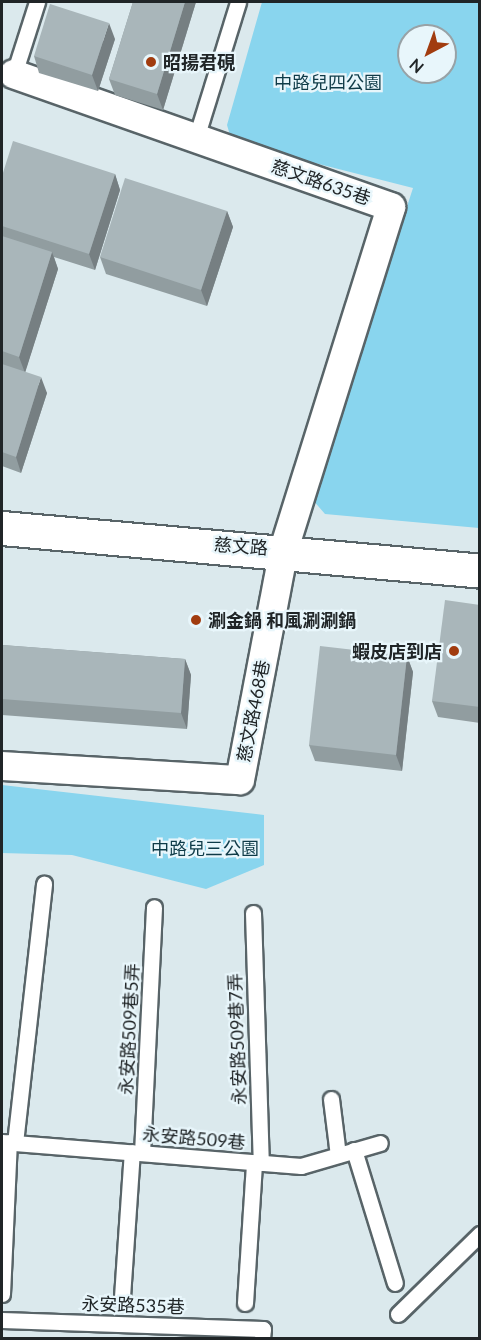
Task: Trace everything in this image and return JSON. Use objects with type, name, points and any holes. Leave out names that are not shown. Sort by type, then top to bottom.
[{"type":"street","name":"慈文路635巷","points":[[14,74],[391,207],[284,549]]},
{"type":"street","name":"慈文路","points":[[2,528],[284,549],[480,571]]},
{"type":"street","name":"慈文路468巷","points":[[2,766],[240,780],[284,549]]},
{"type":"lane","points":[[14,74],[37,2]]},
{"type":"lane","points":[[196,138],[238,2]]},
{"type":"lane","points":[[2,1294],[9,1142],[44,884]]},
{"type":"lane","name":"永安路509巷5弄","points":[[122,1297],[137,1153],[154,907]]},
{"type":"lane","name":"永安路509巷7弄","points":[[245,1303],[257,1162],[253,913]]},
{"type":"lane","points":[[331,1099],[338,1155]]},
{"type":"lane","name":"永安路509巷","points":[[9,1142],[301,1166],[380,1143]]},
{"type":"lane","points":[[354,1150],[395,1283]]},
{"type":"lane","points":[[398,1314],[480,1234]]},
{"type":"lane","name":"永安路535巷","points":[[2,1320],[262,1334]]},
{"type":"green space","name":"中路兒四公園","points":[[262,2],[479,2],[479,528],[325,514],[312,499],[413,188],[232,142],[227,125]]},
{"type":"green space","name":"中路兒三公園","points":[[2,785],[264,815],[264,865],[206,889],[72,855],[2,853]]},
{"type":"building","name":"昭揚君硯","points":[[133,2],[185,2],[157,94],[109,79]]},
{"type":"building","name":"昭揚君硯","points":[[50,4],[109,23],[92,75],[34,56]]},
{"type":"building","points":[[13,141],[115,174],[89,254],[2,226],[2,176]]},
{"type":"building","points":[[125,178],[227,211],[201,290],[100,257]]},
{"type":"building","points":[[2,236],[52,252],[19,357],[2,351]]},
{"type":"building","points":[[2,364],[41,377],[16,457],[2,452]]},
{"type":"building","points":[[445,600],[480,605],[480,707],[432,701]]},
{"type":"building","points":[[2,645],[185,659],[181,713],[2,699]]},
{"type":"building","points":[[320,646],[407,656],[396,755],[309,745]]},
{"type":"place","name":"昭揚君硯","points":[[151,62]]},
{"type":"place","name":"涮金鍋 和風涮涮鍋","points":[[196,620]]},
{"type":"place","name":"蝦皮店到店","points":[[454,651]]}]
